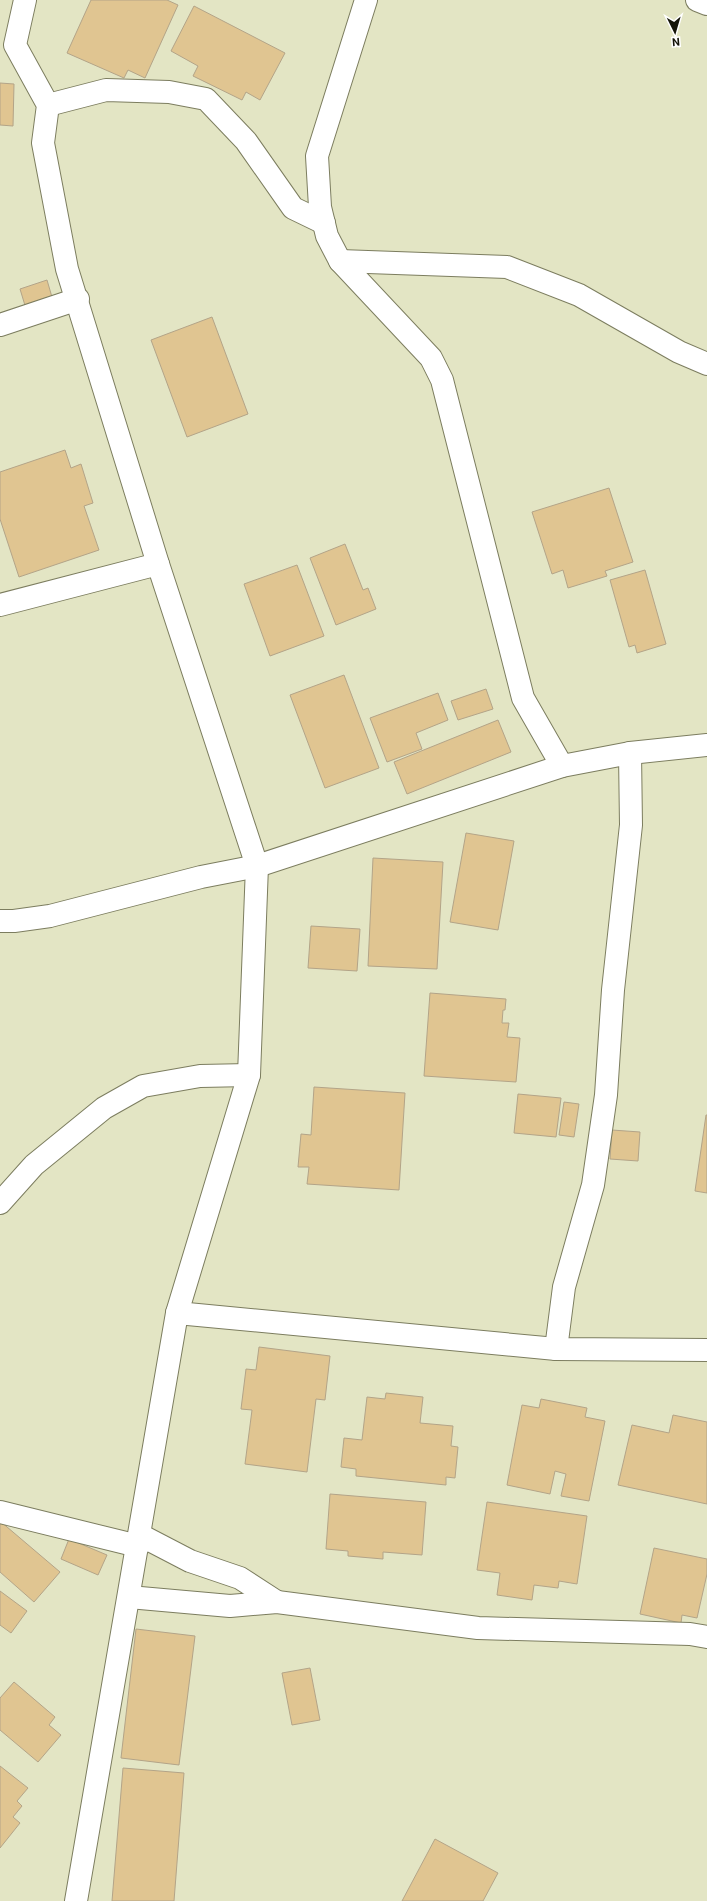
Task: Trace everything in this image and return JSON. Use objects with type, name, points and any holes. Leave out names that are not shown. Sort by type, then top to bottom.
[{"type":"street","points":[[25,0],[8,44],[48,105],[43,143],[67,269],[78,299],[158,564],[257,866],[249,1075],[177,1313],[76,1901]]},
{"type":"street","points":[[366,0],[317,156],[320,207],[327,236],[340,261],[431,358],[442,380],[468,479],[505,633],[523,698],[562,766]]},
{"type":"street","points":[[697,0],[707,4]]},
{"type":"street","points":[[48,105],[106,90],[169,92],[206,99],[246,141],[293,208],[324,223]]},
{"type":"street","points":[[340,261],[507,267],[579,295],[679,352],[707,364]]},
{"type":"street","points":[[0,325],[78,299]]},
{"type":"street","points":[[0,605],[158,564]]},
{"type":"street","points":[[0,920],[14,921],[50,916],[165,886],[257,866],[562,766],[630,753],[707,745]]},
{"type":"street","points":[[556,1348],[564,1287],[593,1185],[606,1094],[612,990],[631,825],[630,753]]},
{"type":"street","points":[[0,1203],[34,1165],[104,1108],[143,1086],[200,1076],[249,1075]]},
{"type":"street","points":[[177,1313],[556,1348],[707,1350]]},
{"type":"street","points":[[0,1512],[139,1540],[190,1561],[240,1578],[277,1602]]},
{"type":"street","points":[[129,1597],[230,1606],[277,1602],[478,1628],[690,1634],[707,1637]]},
{"type":"building","points":[[91,0],[167,0],[178,5],[145,78],[128,70],[124,78],[67,53]]},
{"type":"building","points":[[194,6],[285,53],[260,100],[246,92],[242,100],[193,76],[198,66],[171,51]]},
{"type":"building","points":[[0,83],[14,84],[13,126],[0,125]]},
{"type":"building","points":[[47,280],[54,304],[27,312],[20,289]]},
{"type":"building","points":[[212,317],[248,414],[187,437],[151,340]]},
{"type":"building","points":[[65,450],[71,468],[81,464],[93,503],[84,506],[99,550],[19,577],[0,519],[0,472]]},
{"type":"building","points":[[609,488],[633,562],[605,571],[607,576],[568,588],[563,570],[552,574],[532,512]]},
{"type":"building","points":[[345,544],[363,590],[368,588],[376,609],[336,625],[310,558]]},
{"type":"building","points":[[297,565],[324,636],[270,656],[244,584]]},
{"type":"building","points":[[645,570],[666,644],[637,653],[635,645],[629,647],[610,580]]},
{"type":"building","points":[[344,675],[379,768],[325,788],[290,695]]},
{"type":"building","points":[[486,689],[493,709],[458,720],[451,701]]},
{"type":"building","points":[[438,693],[448,720],[416,733],[422,749],[387,762],[370,718]]},
{"type":"building","points":[[498,720],[511,752],[407,794],[394,762]]},
{"type":"building","points":[[466,833],[514,841],[498,930],[450,922]]},
{"type":"building","points":[[373,858],[443,862],[437,969],[368,966]]},
{"type":"building","points":[[311,926],[360,929],[357,971],[308,968]]},
{"type":"building","points":[[430,993],[506,999],[502,1023],[509,1023],[507,1037],[520,1038],[516,1082],[424,1076]]},
{"type":"building","points":[[314,1087],[405,1093],[399,1190],[307,1184],[309,1167],[298,1167],[301,1134],[311,1135]]},
{"type":"building","points":[[518,1094],[561,1098],[556,1137],[514,1133]]},
{"type":"building","points":[[564,1102],[579,1104],[574,1137],[559,1135]]},
{"type":"building","points":[[707,1115],[707,1193],[695,1191]]},
{"type":"building","points":[[612,1130],[640,1132],[638,1161],[610,1159]]},
{"type":"building","points":[[259,1347],[330,1356],[325,1400],[316,1399],[307,1472],[245,1464],[252,1410],[241,1409],[246,1369],[256,1370]]},
{"type":"building","points":[[386,1393],[423,1397],[420,1423],[453,1426],[451,1446],[458,1447],[455,1478],[446,1477],[446,1485],[356,1476],[356,1469],[341,1467],[344,1438],[362,1440],[367,1397],[385,1399]]},
{"type":"building","points":[[541,1399],[587,1408],[585,1417],[605,1421],[589,1501],[561,1496],[566,1474],[555,1471],[550,1494],[507,1485],[522,1405],[539,1408]]},
{"type":"building","points":[[673,1415],[707,1422],[707,1504],[618,1485],[632,1425],[669,1433]]},
{"type":"building","points":[[330,1494],[426,1502],[422,1555],[383,1552],[383,1559],[348,1556],[348,1551],[326,1549]]},
{"type":"building","points":[[487,1502],[587,1516],[577,1584],[559,1581],[558,1588],[534,1585],[532,1600],[497,1595],[500,1573],[477,1570]]},
{"type":"building","points":[[0,1521],[60,1572],[34,1602],[0,1572]]},
{"type":"building","points":[[69,1539],[107,1555],[98,1575],[61,1559]]},
{"type":"building","points":[[654,1548],[707,1559],[707,1574],[697,1618],[682,1615],[681,1623],[640,1614]]},
{"type":"building","points":[[0,1591],[27,1611],[11,1633],[0,1625]]},
{"type":"building","points":[[136,1629],[195,1636],[179,1765],[121,1758]]},
{"type":"building","points":[[310,1668],[320,1720],[292,1725],[282,1673]]},
{"type":"building","points":[[14,1682],[55,1717],[49,1725],[61,1735],[38,1762],[0,1730],[0,1698]]},
{"type":"building","points":[[0,1766],[28,1788],[17,1801],[22,1806],[13,1817],[20,1823],[0,1848]]},
{"type":"building","points":[[123,1768],[184,1773],[174,1901],[112,1901]]},
{"type":"building","points":[[435,1839],[498,1873],[483,1901],[402,1901]]}]
